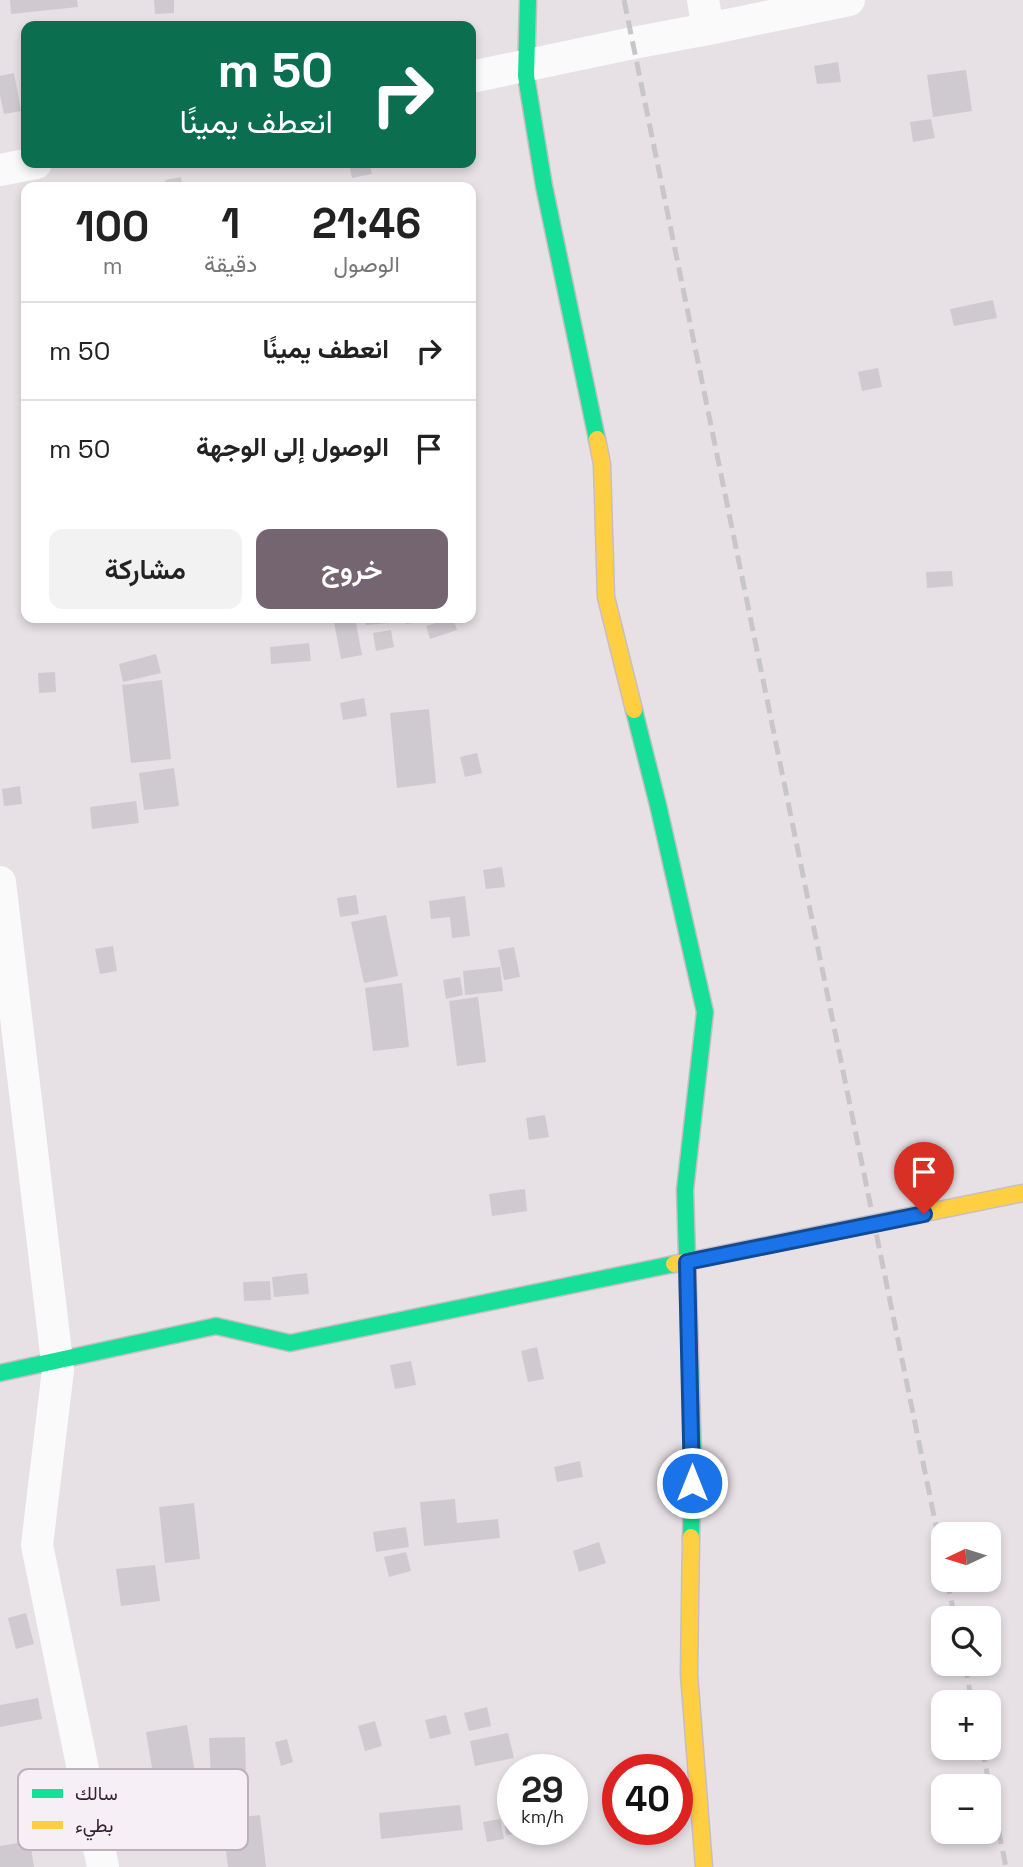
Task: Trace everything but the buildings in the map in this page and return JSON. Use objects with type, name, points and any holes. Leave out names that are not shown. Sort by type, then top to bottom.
[{"type":"street","points":[[528,0],[526,76],[544,186],[601,464],[606,597],[658,804],[705,1012],[685,1190],[693,1455],[689,1674],[704,1867]]},
{"type":"street","points":[[476,75],[633,43],[706,15],[849,0]]},
{"type":"street","points":[[0,170],[21,166]]},
{"type":"street","points":[[0,882],[58,1370],[37,1545],[83,1769]]},
{"type":"street","points":[[0,1373],[216,1326],[290,1343],[1023,1193]]},
{"type":"railway","points":[[624,0],[935,1522]]},
{"type":"railway","points":[[949,1592],[952,1606]]},
{"type":"railway","points":[[967,1676],[970,1690]]},
{"type":"railway","points":[[984,1760],[1006,1867]]},
{"type":"traffic: fast","points":[[528,0],[526,76],[544,186],[597,439]]},
{"type":"traffic: fast","points":[[634,710],[705,1012],[685,1190],[693,1455],[691,1537]]},
{"type":"traffic: fast","points":[[0,1373],[216,1326],[290,1343],[674,1264]]},
{"type":"traffic: slow","points":[[597,439],[602,464],[606,597],[634,710]]},
{"type":"traffic: slow","points":[[674,1264],[1023,1193]]},
{"type":"traffic: slow","points":[[691,1537],[689,1674],[704,1867]]},
{"type":"route","points":[[692,1483],[687,1262],[924,1214]]}]
